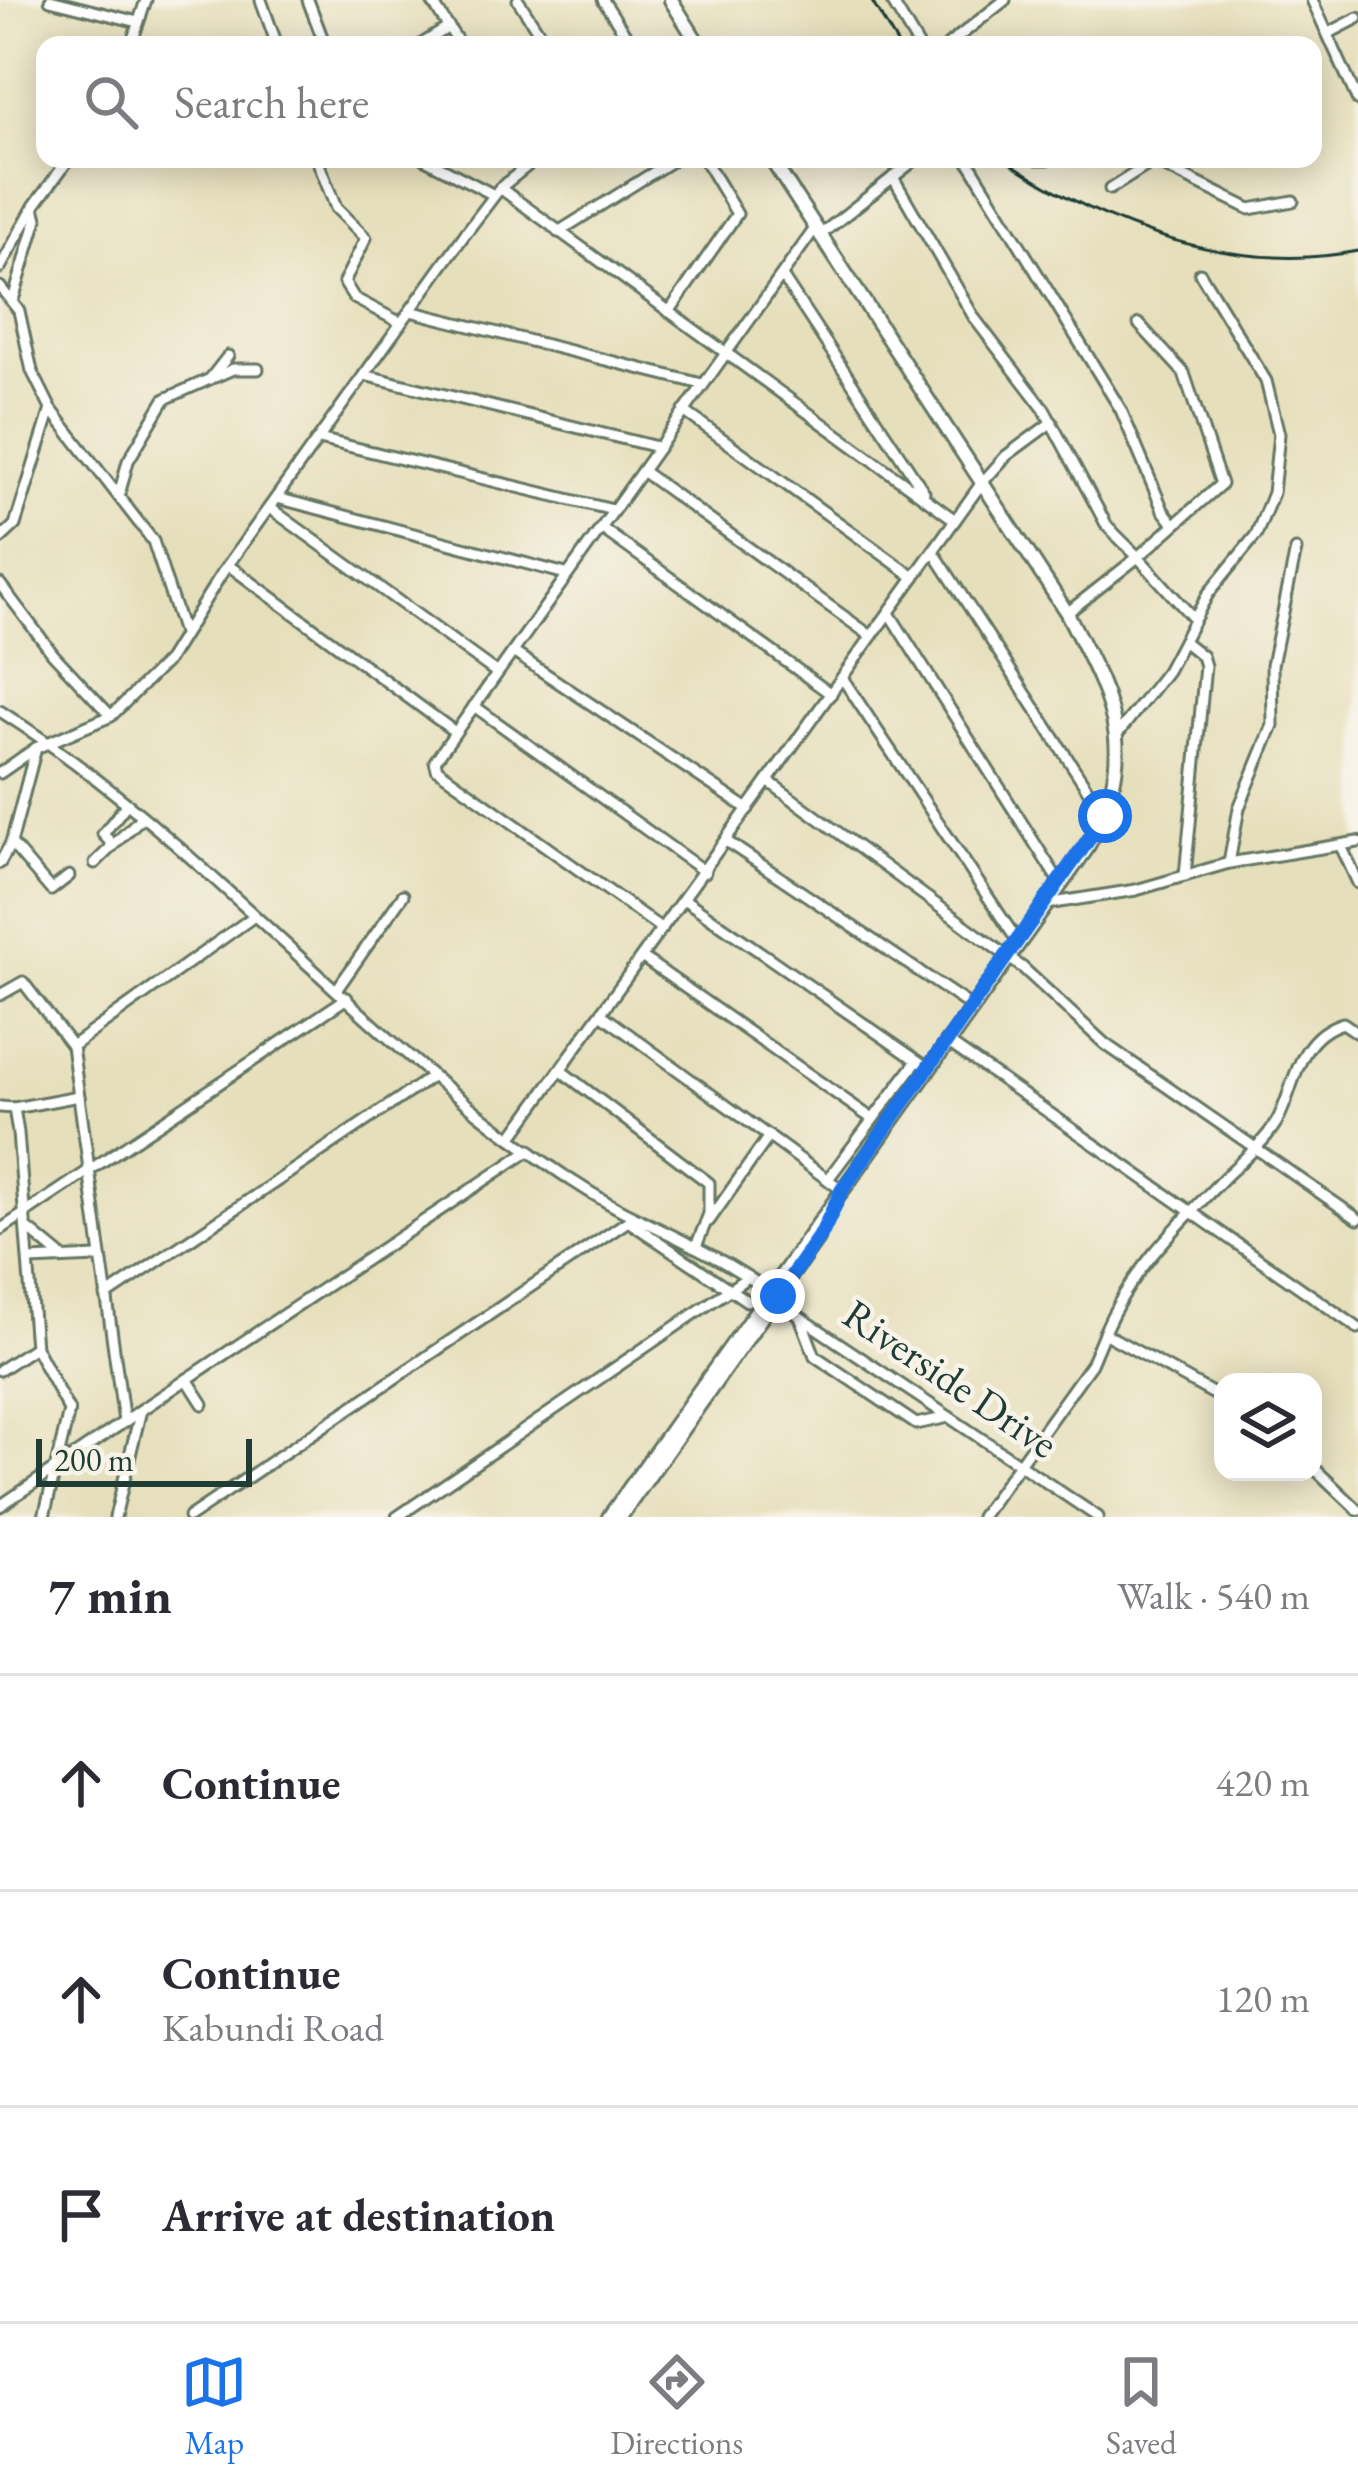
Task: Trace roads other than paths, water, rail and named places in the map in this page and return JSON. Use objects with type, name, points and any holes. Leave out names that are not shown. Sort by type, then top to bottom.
[{"type":"street","points":[[50,0],[138,22]]},
{"type":"street","points":[[133,36],[146,0]]},
{"type":"street","points":[[261,0],[274,36]]},
{"type":"street","points":[[308,0],[322,36]]},
{"type":"street","points":[[431,0],[454,36]]},
{"type":"street","points":[[518,0],[541,36]]},
{"type":"street","points":[[603,0],[626,36]]},
{"type":"street","points":[[671,0],[693,36]]},
{"type":"street","points":[[891,0],[913,36]]},
{"type":"street","points":[[959,36],[1005,0]]},
{"type":"street","points":[[1312,0],[1357,97]]},
{"type":"street","points":[[1329,33],[1358,18]]},
{"type":"street","points":[[434,36],[449,27]]},
{"type":"street","points":[[0,268],[34,206],[62,168]]},
{"type":"street","points":[[320,168],[336,208],[366,238],[344,281],[354,298],[401,323]]},
{"type":"street","points":[[445,168],[497,192],[558,232],[955,520]]},
{"type":"street","points":[[0,773],[47,742],[111,716],[151,680],[401,323],[497,192],[525,168]]},
{"type":"street","points":[[558,232],[661,168]]},
{"type":"street","points":[[669,311],[737,214],[709,168]]},
{"type":"street","points":[[777,168],[1067,613],[1100,675],[1120,731],[1115,785],[1105,816],[946,1041],[871,1118],[828,1179]]},
{"type":"street","points":[[662,929],[437,769],[435,760],[782,276],[818,231],[904,168]]},
{"type":"street","points":[[973,168],[1121,410],[1162,510],[1174,523]]},
{"type":"street","points":[[1110,189],[1140,168]]},
{"type":"street","points":[[1168,168],[1250,208],[1293,201]]},
{"type":"street","points":[[893,177],[947,276],[1052,422],[1107,526],[1194,619]]},
{"type":"street","points":[[13,300],[37,219],[34,206]]},
{"type":"street","points":[[1120,731],[1167,671],[1194,619],[1266,518],[1279,458],[1274,406],[1257,361],[1200,273]]},
{"type":"street","points":[[782,276],[928,498]]},
{"type":"street","points":[[0,287],[13,300],[32,370],[51,409],[153,542],[183,633]]},
{"type":"street","points":[[410,311],[702,385]]},
{"type":"street","points":[[1067,613],[1218,489],[1220,477],[1184,373],[1139,324]]},
{"type":"street","points":[[210,379],[228,356]]},
{"type":"street","points":[[119,495],[128,461],[165,399],[227,370],[258,369]]},
{"type":"street","points":[[364,375],[657,448]]},
{"type":"street","points":[[0,539],[15,525],[51,409]]},
{"type":"street","points":[[684,411],[914,577]]},
{"type":"street","points":[[511,1138],[981,484],[1006,456],[1052,422]]},
{"type":"street","points":[[319,439],[613,510]]},
{"type":"street","points":[[642,471],[872,635]]},
{"type":"street","points":[[273,503],[566,574]]},
{"type":"street","points":[[273,503],[497,673]]},
{"type":"street","points":[[601,528],[830,694]]},
{"type":"street","points":[[1229,863],[1244,792],[1274,725],[1272,664],[1296,550]]},
{"type":"street","points":[[933,551],[1105,816]]},
{"type":"street","points":[[229,565],[455,732]]},
{"type":"street","points":[[0,584],[53,654],[111,716]]},
{"type":"street","points":[[889,613],[1060,884]]},
{"type":"street","points":[[1183,641],[1202,656],[1204,666],[1185,876]]},
{"type":"street","points":[[513,652],[748,809]]},
{"type":"street","points":[[843,679],[1018,942]]},
{"type":"street","points":[[474,706],[705,872]]},
{"type":"street","points":[[0,711],[126,805],[433,1076],[511,1138],[746,1301]]},
{"type":"street","points":[[0,863],[11,843],[36,748]]},
{"type":"street","points":[[768,781],[1007,956],[1105,1044],[1358,1219]]},
{"type":"street","points":[[111,843],[103,834],[104,827],[126,805]]},
{"type":"street","points":[[95,863],[141,818]]},
{"type":"street","points":[[727,841],[971,1007]]},
{"type":"street","points":[[1047,904],[1092,899],[1229,863],[1358,842]]},
{"type":"street","points":[[11,843],[51,890],[69,876]]},
{"type":"street","points":[[1342,846],[1358,883]]},
{"type":"street","points":[[337,989],[403,895]]},
{"type":"street","points":[[685,900],[922,1064]]},
{"type":"street","points":[[71,1046],[253,917]]},
{"type":"street","points":[[643,958],[871,1118]]},
{"type":"street","points":[[0,995],[23,982],[71,1046],[124,1422]]},
{"type":"street","points":[[0,1230],[346,998]]},
{"type":"street","points":[[602,1014],[842,1190]]},
{"type":"street","points":[[980,1517],[1091,1364],[1137,1275],[1276,1124],[1294,1069],[1323,1035],[1343,1023],[1358,1033]]},
{"type":"street","points":[[946,1041],[1358,1328]]},
{"type":"street","points":[[617,1514],[774,1293],[922,1064]]},
{"type":"street","points":[[560,1070],[712,1188]]},
{"type":"street","points":[[106,1296],[433,1076]]},
{"type":"street","points":[[0,1107],[79,1096]]},
{"type":"street","points":[[14,1108],[35,1347],[69,1411],[44,1517]]},
{"type":"street","points":[[697,1244],[769,1136]]},
{"type":"street","points":[[0,1506],[530,1150]]},
{"type":"street","points":[[712,1188],[740,1178]]},
{"type":"street","points":[[706,1226],[712,1188]]},
{"type":"street","points":[[189,1517],[631,1219]]},
{"type":"street","name":"Riverside Drive","points":[[631,1219],[697,1244],[774,1293],[800,1317],[1098,1517]]},
{"type":"street","points":[[27,1228],[62,1257]]},
{"type":"street","points":[[29,1260],[97,1256]]},
{"type":"street","points":[[397,1517],[748,1277]]},
{"type":"street","points":[[800,1317],[807,1346],[848,1379],[916,1424],[950,1417]]},
{"type":"street","points":[[1104,1333],[1214,1394]]},
{"type":"street","points":[[0,1370],[35,1347]]},
{"type":"street","points":[[187,1379],[203,1404]]},
{"type":"street","points":[[116,1517],[142,1411]]},
{"type":"street","points":[[1322,1476],[1358,1510]]},
{"type":"railway","points":[[871,0],[893,36]]},
{"type":"railway","points":[[1018,168],[1128,225],[1218,251],[1311,257],[1358,251]]}]
